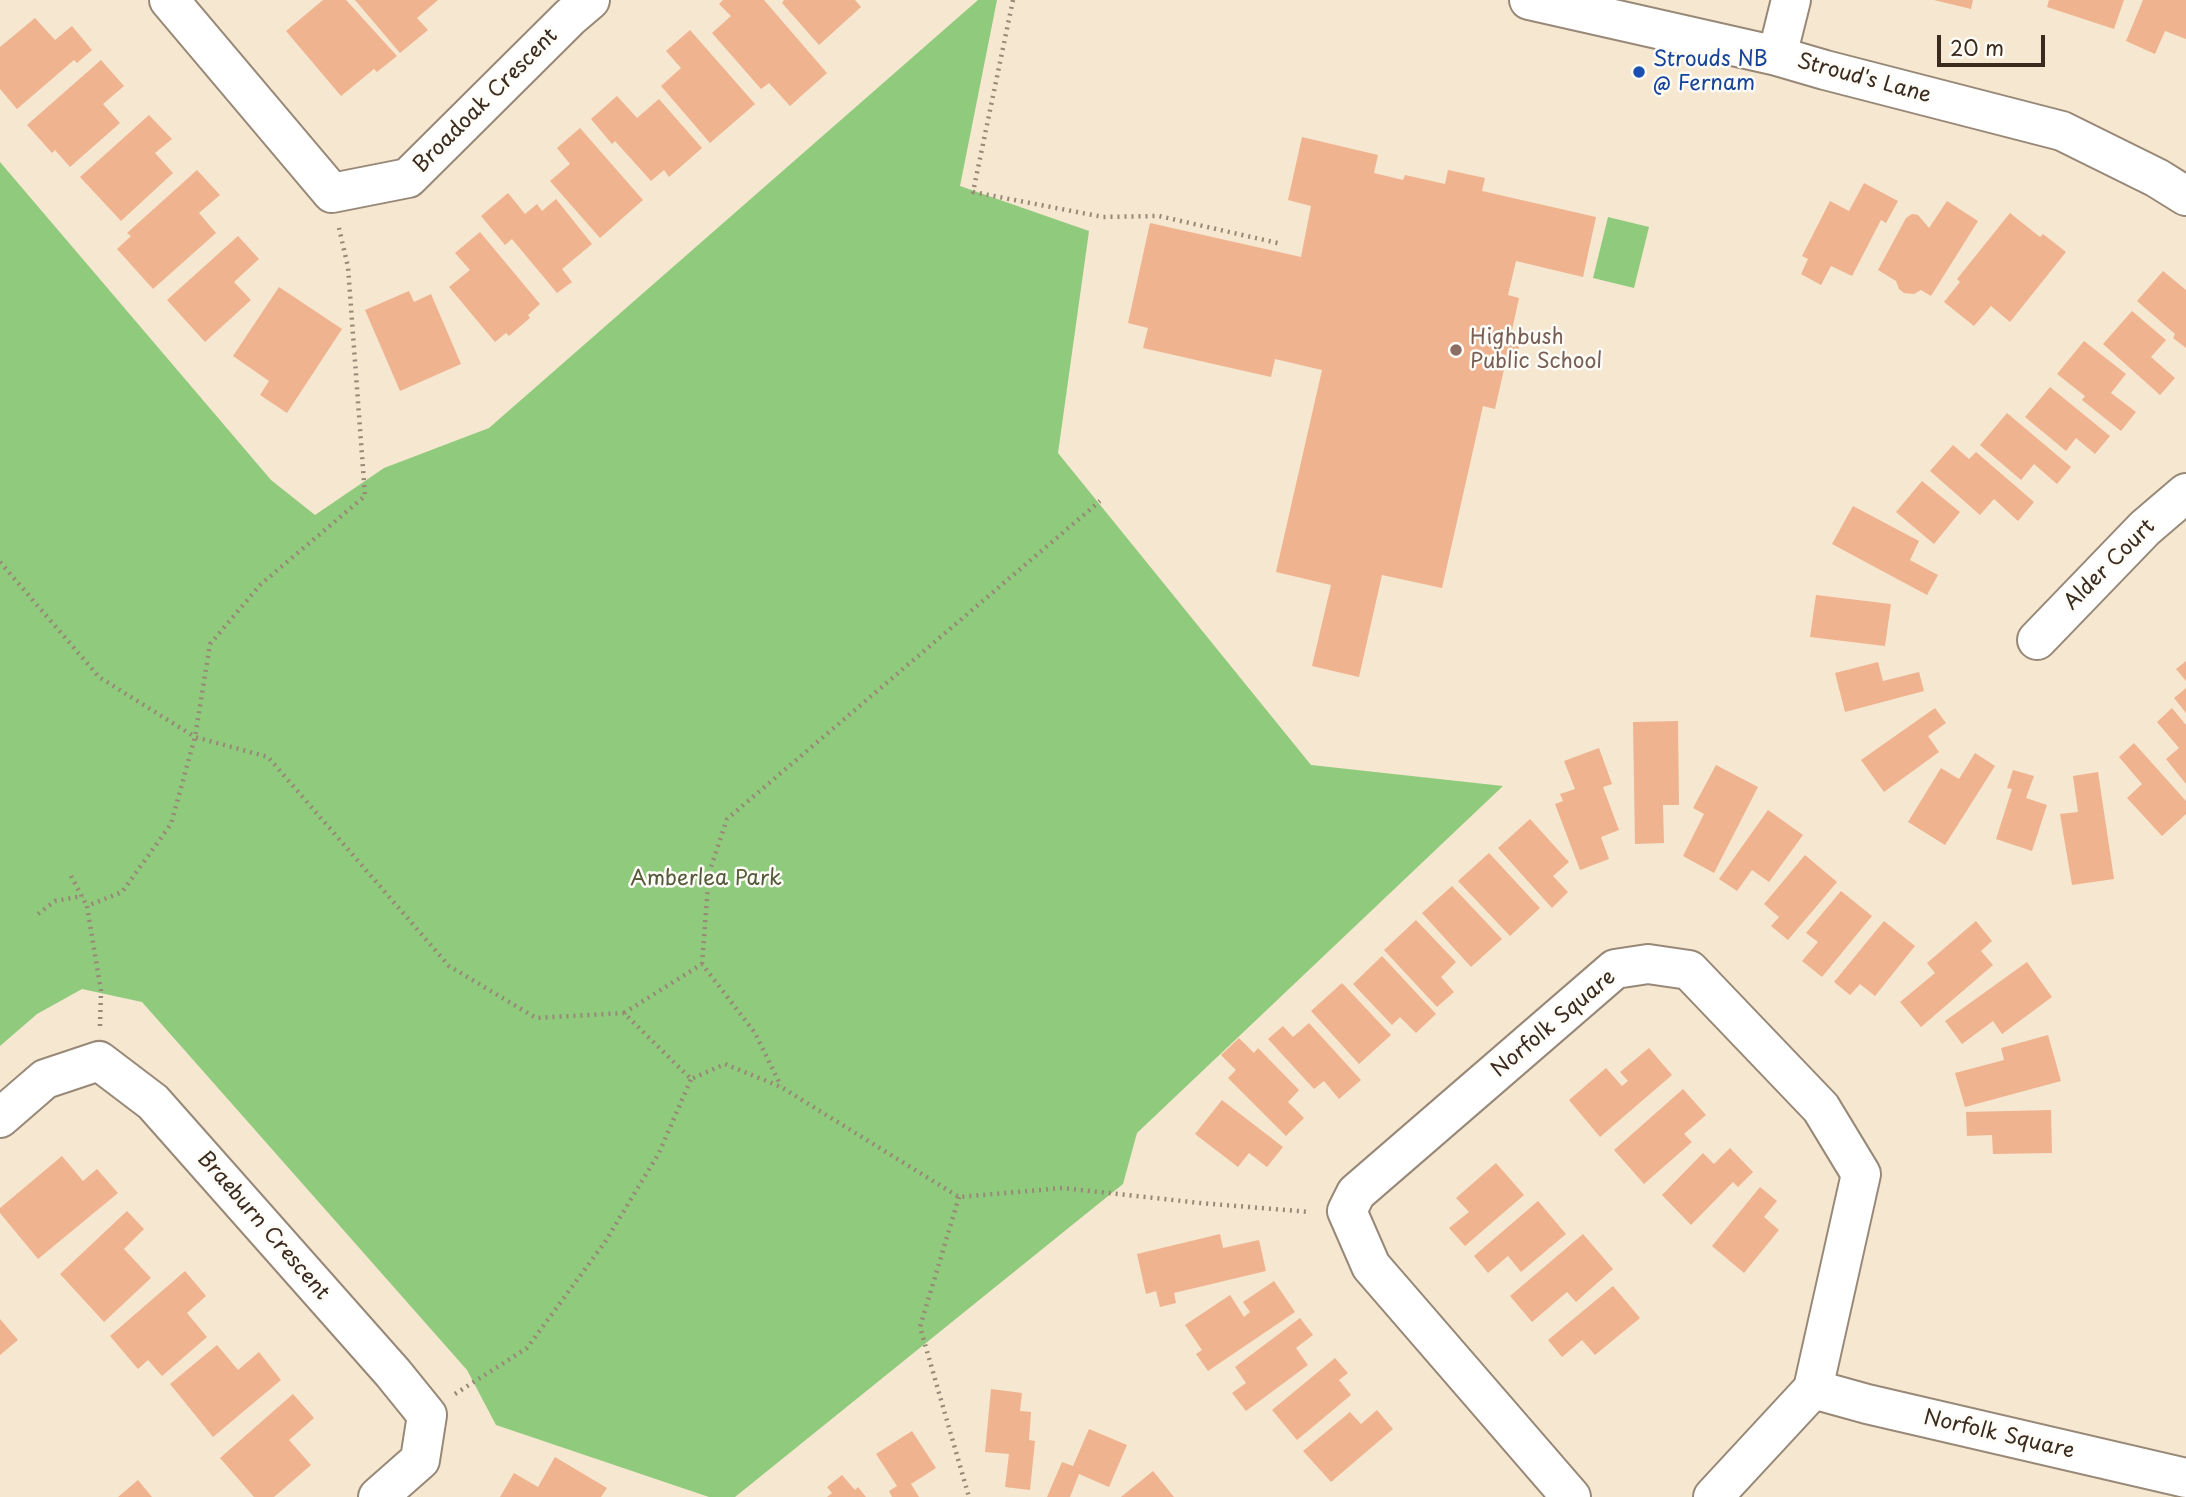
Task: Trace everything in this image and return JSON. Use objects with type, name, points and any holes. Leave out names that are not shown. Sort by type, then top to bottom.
[{"type":"street","points":[[169,0],[332,192]]},
{"type":"street","name":"Broadoak Crescent","points":[[332,192],[408,178],[590,0]]},
{"type":"street","name":"Stroud's Lane","points":[[1529,0],[1777,56],[2062,131],[2157,178],[2186,196]]},
{"type":"street","points":[[1777,56],[1791,0]]},
{"type":"street","name":"Alder Court","points":[[2037,640],[2145,528],[2186,493]]},
{"type":"street","name":"Norfolk Square","points":[[1348,1211],[1356,1193],[1615,970],[1648,964],[1689,970],[1821,1108],[1861,1174],[1813,1390],[2186,1478]]},
{"type":"street","points":[[0,1118],[46,1079],[99,1061]]},
{"type":"street","name":"Braeburn Crescent","points":[[99,1061],[153,1102],[427,1415]]},
{"type":"street","points":[[1348,1211],[1371,1266],[1571,1497]]},
{"type":"street","points":[[1713,1497],[1813,1390]]},
{"type":"street","points":[[378,1497],[420,1460],[427,1415]]},
{"type":"path","points":[[1013,0],[973,192],[1102,217],[1159,216],[1282,244]]},
{"type":"path","points":[[88,906],[122,892],[171,824],[195,737],[210,644],[261,584],[365,496],[348,267],[332,192]]},
{"type":"path","points":[[781,1087],[755,1033],[702,964],[709,873],[727,819],[1100,501]]},
{"type":"path","points":[[0,562],[99,677],[195,737],[268,757],[449,966],[536,1018],[624,1013],[702,964]]},
{"type":"path","points":[[71,876],[88,906],[101,991],[99,1061]]},
{"type":"path","points":[[38,914],[55,901],[83,896]]},
{"type":"path","points":[[624,1013],[691,1079]]},
{"type":"path","points":[[427,1415],[467,1385],[527,1348],[605,1242],[659,1153],[691,1079],[725,1064],[781,1087],[959,1198],[1063,1188],[1289,1211],[1348,1211]]},
{"type":"path","points":[[959,1198],[920,1327],[969,1497]]},
{"type":"green space","name":"Amberlea Park","points":[[978,0],[997,0],[960,186],[1089,231],[1058,453],[1311,765],[1503,786],[1137,1133],[1123,1184],[735,1497],[709,1497],[496,1425],[467,1370],[142,1002],[82,989],[37,1014],[0,1046],[0,162],[271,480],[315,515],[384,468],[489,428]]},
{"type":"green space","points":[[1608,217],[1649,227],[1634,288],[1593,278]]},
{"type":"building","points":[[323,0],[346,0],[397,56],[377,72],[374,69],[341,96],[286,31]]},
{"type":"building","points":[[355,0],[438,0],[417,18],[428,30],[400,53]]},
{"type":"building","points":[[723,0],[764,0],[827,73],[790,106],[769,83],[761,89],[712,33],[731,16],[719,4]]},
{"type":"building","points":[[784,0],[855,0],[861,7],[819,45],[782,3]]},
{"type":"building","points":[[1934,0],[1973,0],[1971,9]]},
{"type":"building","points":[[2049,0],[2124,0],[2114,29],[2047,7]]},
{"type":"building","points":[[2143,0],[2186,0],[2186,39],[2165,31],[2155,54],[2126,41]]},
{"type":"building","points":[[35,18],[55,40],[72,26],[92,50],[77,63],[74,60],[17,109],[0,89],[0,47]]},
{"type":"building","points":[[690,30],[755,104],[710,143],[661,86],[681,68],[666,51]]},
{"type":"building","points":[[101,60],[124,86],[103,104],[120,123],[70,167],[55,150],[52,153],[27,125]]},
{"type":"building","points":[[617,96],[637,118],[659,99],[702,148],[669,177],[664,170],[651,181],[615,141],[612,144],[591,119]]},
{"type":"building","points":[[149,115],[172,139],[155,153],[173,173],[121,221],[80,177]]},
{"type":"building","points":[[580,128],[643,200],[600,238],[550,181],[570,164],[557,148]]},
{"type":"building","points":[[1302,137],[1378,155],[1374,173],[1403,180],[1405,175],[1445,184],[1448,170],[1485,178],[1482,191],[1596,217],[1583,277],[1516,261],[1508,295],[1519,298],[1509,344],[1519,346],[1515,367],[1505,365],[1495,409],[1483,406],[1442,588],[1382,575],[1359,677],[1312,666],[1331,585],[1276,572],[1322,370],[1275,359],[1271,377],[1143,348],[1148,328],[1128,323],[1150,223],[1301,257],[1311,206],[1288,200]]},
{"type":"building","points":[[197,170],[220,195],[199,213],[216,233],[153,289],[117,249],[131,236],[127,233]]},
{"type":"building","points":[[1864,183],[1898,201],[1886,223],[1881,220],[1852,276],[1831,266],[1821,285],[1801,274],[1808,259],[1802,256],[1830,201],[1849,211]]},
{"type":"building","points":[[508,193],[525,214],[537,204],[542,211],[556,199],[592,244],[562,269],[572,282],[557,293],[512,239],[505,245],[481,216]]},
{"type":"building","points":[[1947,201],[1978,221],[1931,296],[1921,290],[1914,294],[1904,293],[1896,281],[1878,270],[1906,218],[1912,214],[1918,215],[1929,228]]},
{"type":"building","points":[[2010,213],[2040,237],[2043,234],[2066,252],[2010,322],[1991,306],[1974,326],[1944,302],[1960,282],[1957,279]]},
{"type":"building","points":[[480,232],[540,304],[528,315],[530,318],[509,336],[506,333],[495,342],[449,287],[470,270],[455,253]]},
{"type":"building","points":[[238,236],[259,259],[234,282],[251,300],[205,342],[167,300]]},
{"type":"building","points":[[2163,271],[2186,290],[2186,348],[2173,338],[2175,334],[2137,301]]},
{"type":"building","points":[[279,287],[342,329],[287,413],[260,395],[269,381],[233,356]]},
{"type":"building","points":[[409,291],[414,302],[431,294],[461,364],[400,391],[365,310]]},
{"type":"building","points":[[2132,311],[2166,340],[2151,357],[2175,378],[2160,395],[2103,344]]},
{"type":"building","points":[[2084,341],[2126,374],[2111,393],[2136,412],[2121,431],[2082,400],[2085,396],[2057,374]]},
{"type":"building","points":[[2050,387],[2110,436],[2095,454],[2076,438],[2066,451],[2025,417]]},
{"type":"building","points":[[2007,413],[2071,467],[2057,484],[2034,464],[2021,480],[1980,445]]},
{"type":"building","points":[[1953,445],[1969,459],[1976,452],[2034,502],[2018,521],[1994,499],[1980,515],[1930,471]]},
{"type":"building","points":[[1922,481],[1960,512],[1934,544],[1896,512]]},
{"type":"building","points":[[1853,506],[1919,541],[1910,560],[1938,575],[1927,595],[1832,544]]},
{"type":"building","points":[[1816,595],[1891,604],[1885,646],[1810,637]]},
{"type":"building","points":[[2186,661],[2186,681],[2176,669]]},
{"type":"building","points":[[1878,662],[1883,681],[1919,672],[1924,691],[1845,712],[1835,673]]},
{"type":"building","points":[[2186,688],[2186,713],[2174,698]]},
{"type":"building","points":[[1935,708],[1946,723],[1928,736],[1939,752],[1884,792],[1861,760]]},
{"type":"building","points":[[2172,708],[2186,725],[2186,784],[2166,759],[2179,748],[2157,722]]},
{"type":"building","points":[[1678,721],[1679,805],[1663,805],[1664,843],[1635,844],[1633,722]]},
{"type":"building","points":[[2134,743],[2186,801],[2186,814],[2162,836],[2127,798],[2142,784],[2119,757]]},
{"type":"building","points":[[1599,748],[1612,784],[1603,787],[1619,830],[1601,837],[1609,859],[1580,870],[1555,804],[1563,801],[1560,794],[1575,789],[1564,761]]},
{"type":"building","points":[[1975,753],[1995,766],[1945,845],[1908,822],[1941,768],[1959,779]]},
{"type":"building","points":[[1716,765],[1758,787],[1714,873],[1683,856],[1704,814],[1693,808]]},
{"type":"building","points":[[2013,770],[2034,776],[2026,798],[2047,805],[2032,851],[1996,839],[2012,789],[2007,788]]},
{"type":"building","points":[[2098,772],[2114,879],[2072,885],[2060,814],[2078,812],[2073,776]]},
{"type":"building","points":[[1768,810],[1803,835],[1769,882],[1752,870],[1737,891],[1719,879]]},
{"type":"building","points":[[1530,819],[1569,862],[1553,876],[1568,892],[1552,908],[1498,848]]},
{"type":"building","points":[[1489,853],[1540,908],[1510,936],[1458,881]]},
{"type":"building","points":[[1805,855],[1837,882],[1788,940],[1771,926],[1779,917],[1764,904]]},
{"type":"building","points":[[1452,886],[1502,939],[1471,967],[1422,913]]},
{"type":"building","points":[[1841,891],[1872,916],[1822,977],[1802,961],[1818,942],[1806,933]]},
{"type":"building","points":[[1416,920],[1456,962],[1441,977],[1454,992],[1437,1007],[1384,950]]},
{"type":"building","points":[[1884,921],[1915,946],[1875,996],[1860,984],[1850,995],[1834,982]]},
{"type":"building","points":[[1976,921],[1992,941],[1981,951],[1993,965],[1921,1027],[1900,1002],[1935,973],[1927,963]]},
{"type":"building","points":[[1382,956],[1436,1014],[1416,1033],[1400,1017],[1392,1025],[1353,984]]},
{"type":"building","points":[[2027,962],[2052,997],[2002,1034],[1993,1021],[1962,1044],[1945,1021]]},
{"type":"building","points":[[1342,983],[1391,1035],[1359,1064],[1311,1011]]},
{"type":"building","points":[[1309,1023],[1361,1080],[1339,1099],[1324,1081],[1314,1089],[1268,1039],[1283,1026],[1293,1037]]},
{"type":"building","points":[[2048,1035],[2061,1081],[1965,1107],[1955,1073],[2004,1060],[2001,1048]]},
{"type":"building","points":[[1239,1038],[1254,1053],[1258,1048],[1299,1090],[1288,1102],[1304,1118],[1286,1136],[1228,1078],[1236,1070],[1221,1055]]},
{"type":"building","points":[[1649,1048],[1672,1075],[1600,1137],[1569,1100],[1606,1068],[1622,1086],[1628,1081],[1620,1072]]},
{"type":"building","points":[[1683,1089],[1706,1115],[1684,1134],[1692,1142],[1644,1184],[1614,1150]]},
{"type":"building","points":[[1222,1100],[1283,1147],[1267,1167],[1249,1153],[1238,1167],[1195,1134]]},
{"type":"building","points":[[2051,1110],[2052,1153],[1993,1154],[1992,1135],[1967,1136],[1966,1112]]},
{"type":"building","points":[[1730,1148],[1753,1172],[1738,1187],[1733,1182],[1691,1225],[1662,1195],[1703,1153],[1714,1164]]},
{"type":"building","points":[[62,1156],[83,1181],[97,1169],[118,1193],[38,1259],[0,1213],[0,1208]]},
{"type":"building","points":[[1496,1163],[1524,1195],[1465,1246],[1449,1228],[1469,1212],[1456,1198]]},
{"type":"building","points":[[1760,1187],[1777,1201],[1764,1217],[1779,1230],[1744,1273],[1712,1246]]},
{"type":"building","points":[[1538,1201],[1566,1234],[1521,1272],[1508,1256],[1488,1273],[1474,1256]]},
{"type":"building","points":[[127,1211],[144,1229],[124,1249],[151,1278],[104,1322],[60,1274]]},
{"type":"building","points":[[1220,1234],[1223,1248],[1259,1240],[1266,1271],[1174,1293],[1176,1303],[1160,1307],[1156,1291],[1146,1294],[1137,1254]]},
{"type":"building","points":[[1583,1234],[1613,1269],[1576,1302],[1567,1292],[1532,1322],[1510,1296]]},
{"type":"building","points":[[185,1271],[206,1296],[187,1313],[207,1337],[162,1376],[148,1360],[138,1369],[110,1336]]},
{"type":"building","points":[[1274,1281],[1295,1312],[1208,1371],[1196,1354],[1202,1350],[1185,1325],[1230,1295],[1244,1317],[1250,1312],[1243,1302]]},
{"type":"building","points":[[1613,1286],[1640,1318],[1595,1355],[1582,1340],[1562,1357],[1548,1340]]},
{"type":"building","points":[[1300,1318],[1313,1335],[1296,1348],[1308,1365],[1246,1411],[1232,1393],[1246,1383],[1235,1367]]},
{"type":"building","points":[[0,1319],[18,1340],[0,1355]]},
{"type":"building","points":[[217,1345],[238,1370],[259,1352],[281,1380],[213,1437],[170,1384]]},
{"type":"building","points":[[1335,1358],[1348,1373],[1339,1380],[1351,1395],[1297,1440],[1272,1410]]},
{"type":"building","points":[[991,1389],[1022,1393],[1020,1411],[1031,1412],[1029,1440],[1035,1441],[1030,1490],[1005,1487],[1009,1454],[985,1452]]},
{"type":"building","points":[[293,1394],[314,1418],[289,1440],[311,1465],[274,1497],[254,1497],[220,1458]]},
{"type":"building","points":[[1377,1410],[1393,1429],[1331,1482],[1303,1451],[1350,1412],[1361,1424]]},
{"type":"building","points":[[1089,1429],[1127,1445],[1109,1487],[1079,1474],[1070,1497],[1047,1497],[1062,1462],[1073,1466]]},
{"type":"building","points":[[912,1431],[936,1468],[911,1484],[919,1497],[892,1497],[889,1491],[897,1486],[876,1454]]},
{"type":"building","points":[[555,1457],[607,1488],[601,1497],[500,1497],[514,1473],[538,1487]]},
{"type":"building","points":[[1153,1471],[1174,1497],[1121,1497]]},
{"type":"building","points":[[842,1475],[855,1490],[858,1487],[866,1497],[827,1497],[832,1493],[827,1487]]},
{"type":"building","points":[[138,1480],[152,1497],[118,1497]]},
{"type":"place","name":"Strouds NB @ Fernam","points":[[1639,72]]},
{"type":"place","name":"Highbush Public School","points":[[1456,350]]}]
